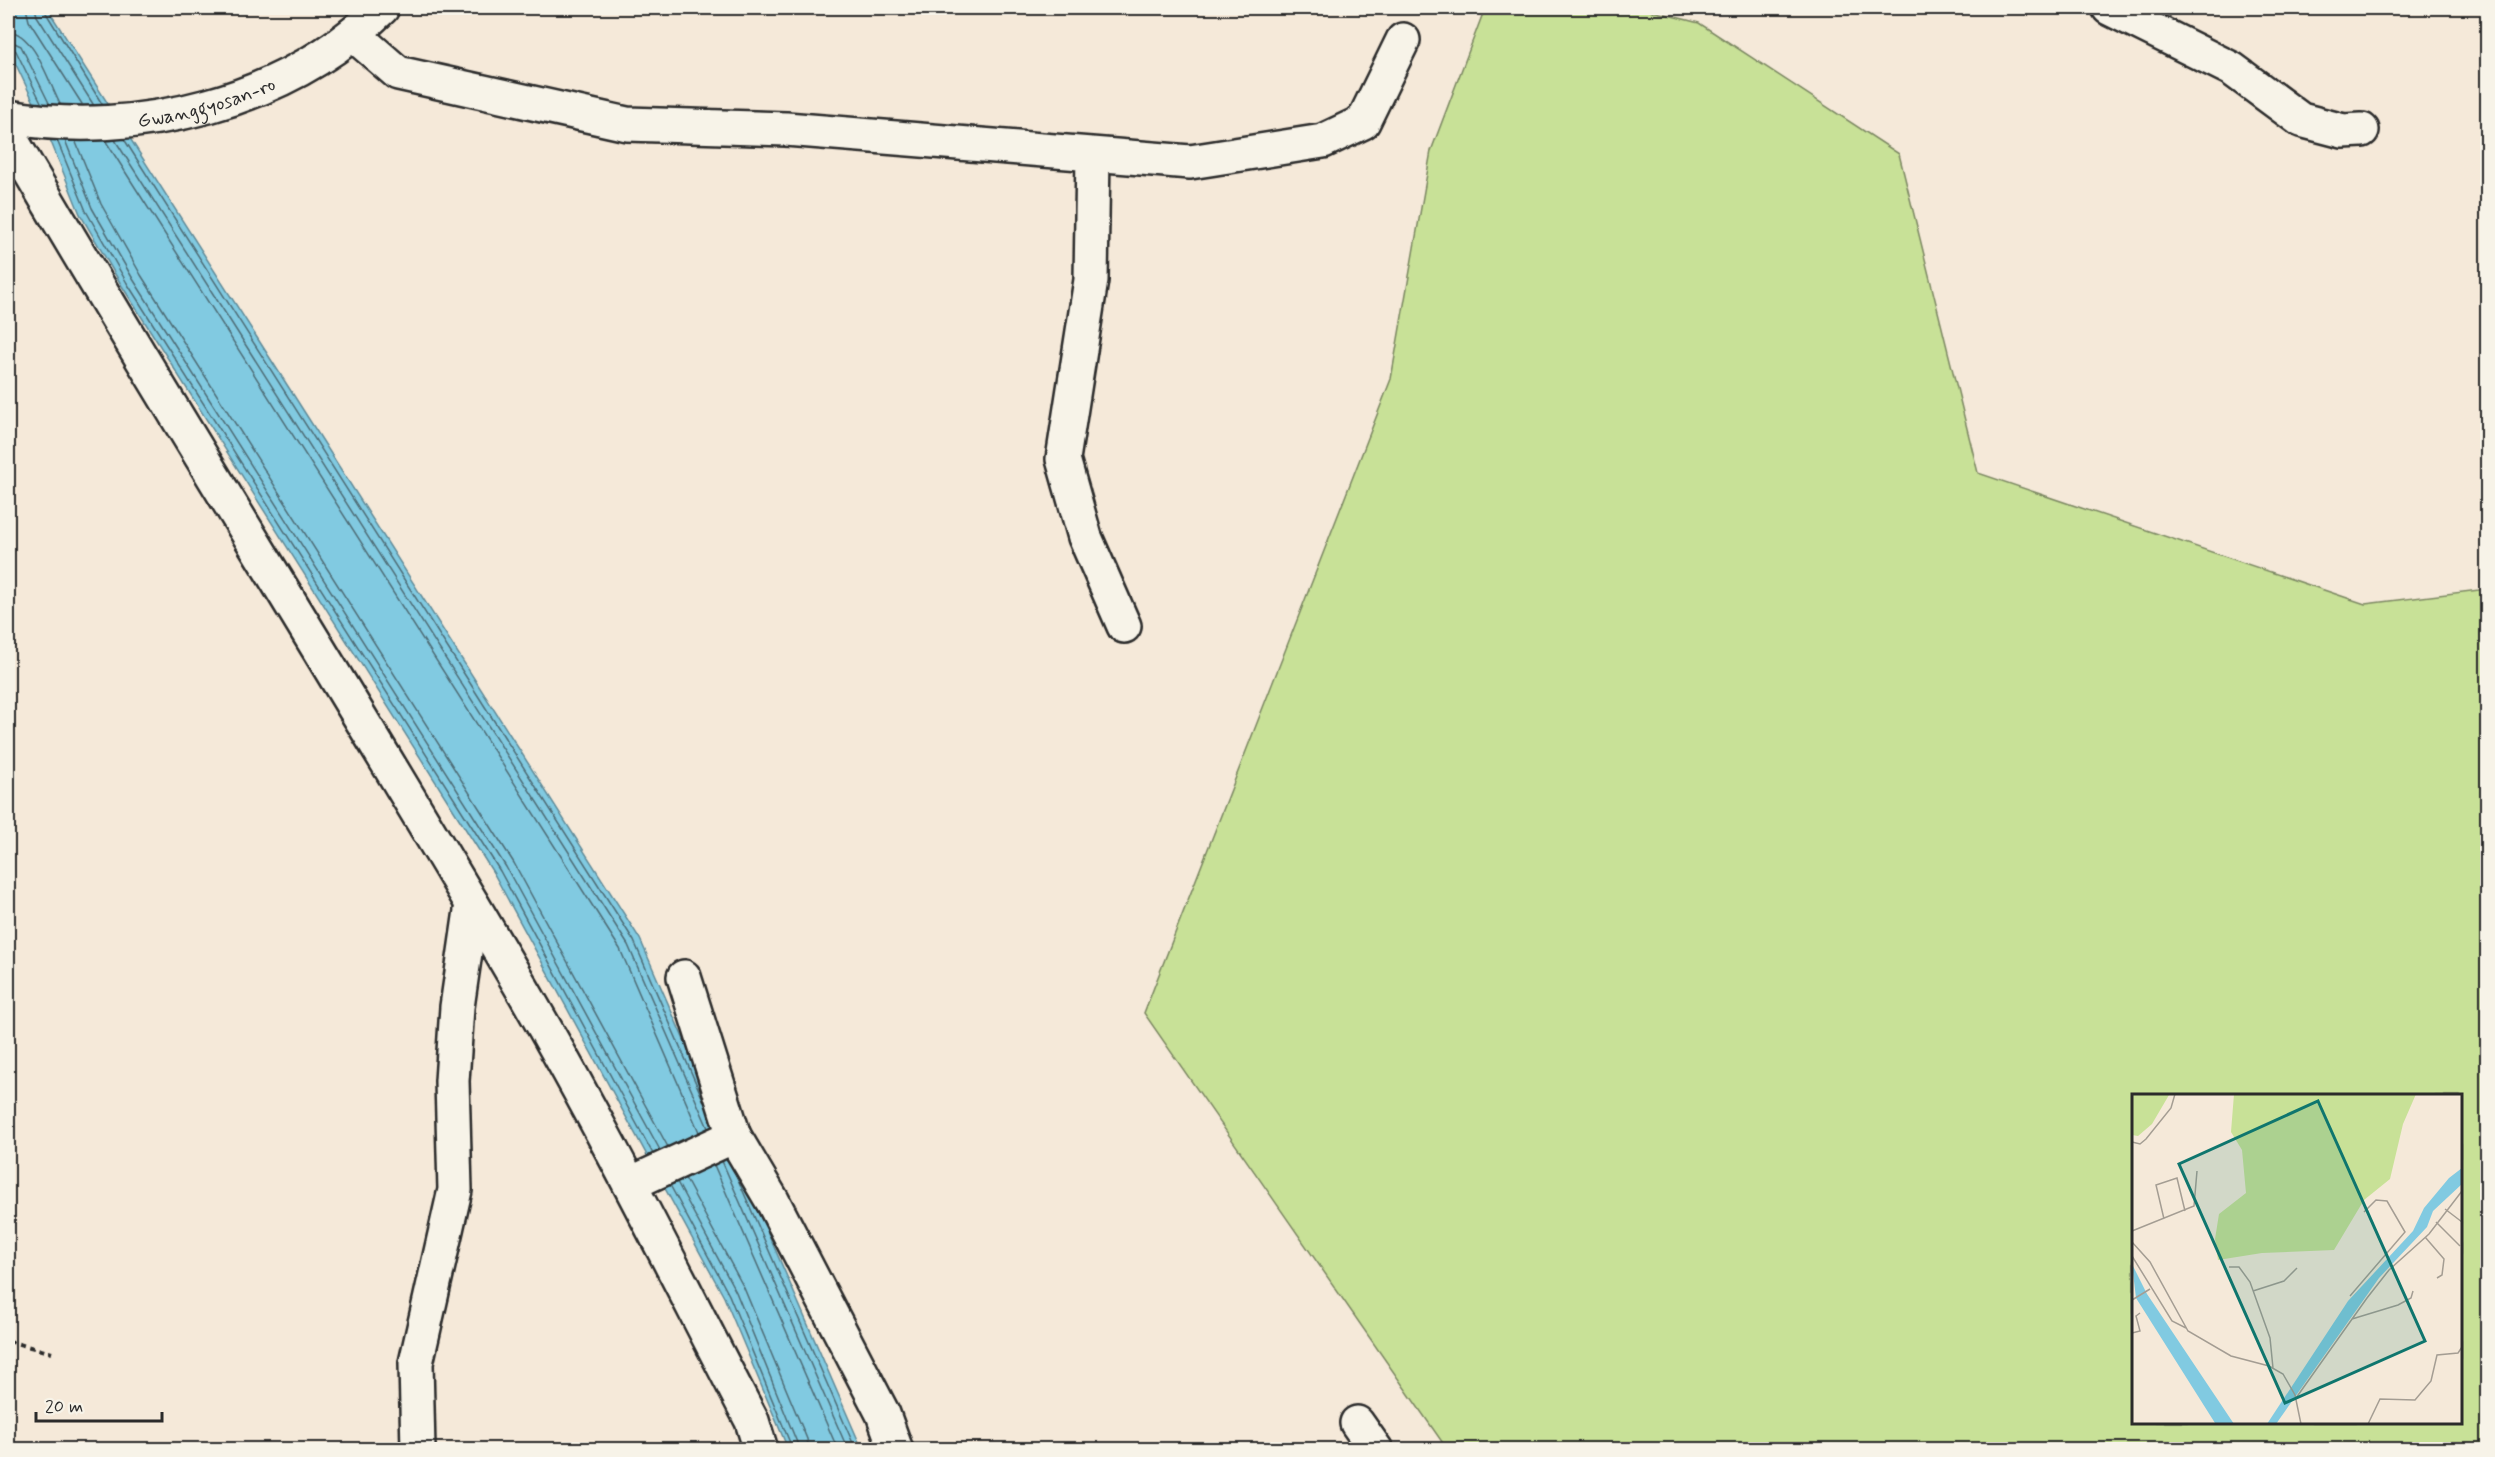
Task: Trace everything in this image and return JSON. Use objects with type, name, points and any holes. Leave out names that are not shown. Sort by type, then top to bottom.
[{"type":"street","name":"Gwanggyosan-ro","points":[[15,124],[103,124],[207,106],[258,89],[320,58],[353,34],[382,8]]},
{"type":"street","points":[[2109,8],[2232,69],[2301,120],[2343,131],[2362,130]]},
{"type":"street","points":[[353,34],[398,73],[627,124],[786,129],[1190,162],[1323,141],[1363,122],[1403,40]]},
{"type":"street","points":[[15,124],[135,351],[278,581],[472,904],[590,1109],[752,1421],[761,1449]]},
{"type":"street","points":[[1093,154],[1091,280],[1063,459],[1085,537],[1124,626]]},
{"type":"street","points":[[418,1449],[416,1363],[455,1191],[452,1071],[457,1007],[472,904]]},
{"type":"street","points":[[684,977],[734,1136],[773,1202],[877,1403],[896,1449]]},
{"type":"street","points":[[630,1184],[734,1136]]},
{"type":"street","points":[[1357,1422],[1376,1449]]},
{"type":"path","points":[[8,1341],[52,1353]]},
{"type":"green space","points":[[1485,8],[1641,8],[1699,23],[1899,154],[1978,473],[2365,604],[2487,589],[2487,1449],[1447,1449],[1144,1013],[1391,379],[1431,151]]},
{"type":"water","points":[[8,8],[47,8],[640,939],[862,1449],[788,1449],[724,1297],[494,874],[122,286],[80,214],[41,117],[8,48]]}]
